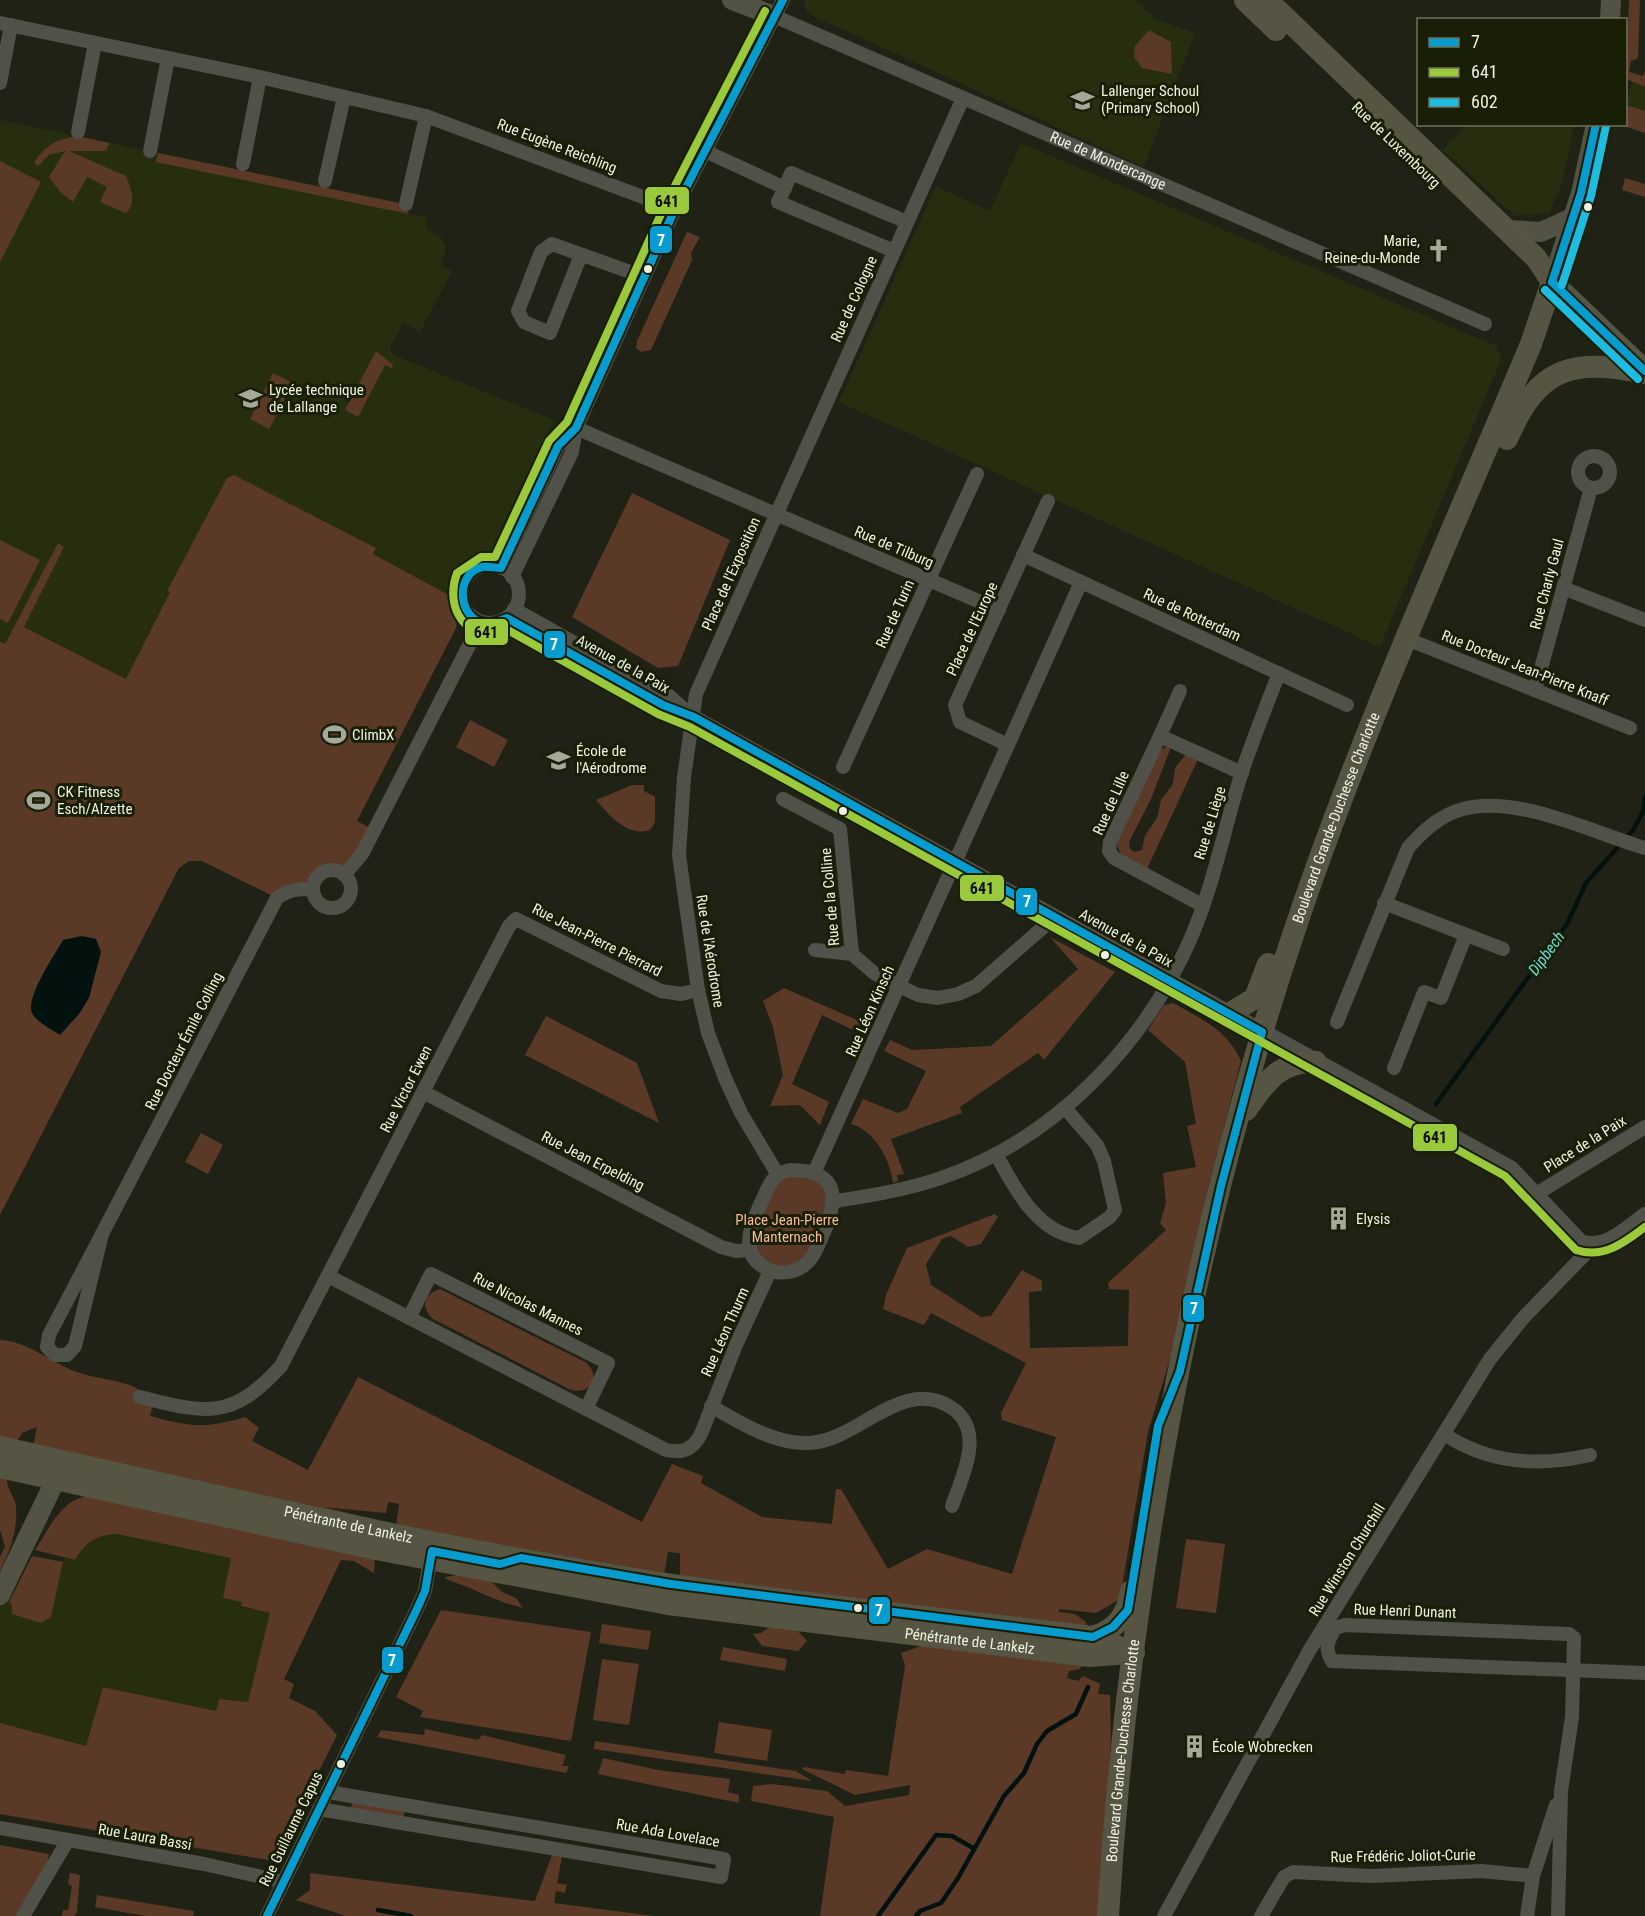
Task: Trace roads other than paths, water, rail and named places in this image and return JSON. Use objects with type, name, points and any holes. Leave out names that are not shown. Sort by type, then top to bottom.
[{"type":"main road","name":"Rue de Mondercange","points":[[732,0],[778,8]]},
{"type":"main road","name":"Rue de Luxembourg","points":[[1245,0],[1526,269],[1551,282]]},
{"type":"main road","name":"Rue de Luxembourg","points":[[1267,0],[1536,258],[1551,282],[1645,372]]},
{"type":"main road","points":[[1610,18],[1611,0]]},
{"type":"main road","points":[[1551,282],[1574,217],[1596,126]]},
{"type":"main road","points":[[1507,230],[1541,232],[1574,217]]},
{"type":"main road","name":"Boulevard Grande-Duchesse Charlotte","points":[[1108,1916],[1129,1688],[1156,1502],[1180,1371],[1238,1121],[1262,1032],[1294,930],[1347,783],[1531,344],[1551,282]]},
{"type":"main road","points":[[1434,575],[1476,510],[1517,415],[1534,390],[1555,375],[1591,365],[1645,372]]},
{"type":"main road","points":[[1229,1014],[1255,998],[1311,839],[1347,783]]},
{"type":"main road","points":[[1238,1121],[1274,1075],[1288,1065],[1316,1062]]},
{"type":"main road","name":"Boulevard Grande-Duchesse Charlotte","points":[[1092,1647],[1119,1622],[1128,1610],[1158,1426],[1180,1371]]},
{"type":"main road","name":"Pénétrante de Lankelz","points":[[0,1447],[57,1470],[668,1604],[1092,1647],[1129,1688]]},
{"type":"main road","name":"Pénétrante de Lankelz","points":[[0,1467],[57,1470],[190,1490],[432,1551],[521,1558],[671,1584],[1134,1653]]},
{"type":"main road","points":[[0,1594],[57,1470]]},
{"type":"street","name":"Rue de Mondercange","points":[[778,8],[963,98],[1485,324]]},
{"type":"street","points":[[507,572],[558,446],[576,428],[675,209],[778,8]]},
{"type":"street","name":"Rue Eugène Reichling","points":[[0,83],[6,24],[260,77],[426,116],[675,209]]},
{"type":"street","points":[[78,132],[95,43]]},
{"type":"street","points":[[150,151],[168,58]]},
{"type":"street","points":[[243,164],[260,77]]},
{"type":"street","points":[[325,181],[344,97]]},
{"type":"street","name":"Rue de Cologne","points":[[776,514],[963,98]]},
{"type":"street","points":[[406,204],[426,116]]},
{"type":"street","points":[[705,151],[785,188]]},
{"type":"street","points":[[894,251],[778,202],[791,173],[907,222]]},
{"type":"street","points":[[581,255],[550,333],[525,322],[518,311],[541,252],[552,244],[644,277]]},
{"type":"street","name":"Place de l'Exposition","points":[[576,428],[776,514],[696,694],[694,717]]},
{"type":"street","name":"Rue de Turin","points":[[843,767],[977,474]]},
{"type":"street","name":"Rue Charly Gaul","points":[[1535,690],[1591,488]]},
{"type":"street","name":"Place de l'Europe","points":[[1008,745],[960,722],[955,705],[1048,501]]},
{"type":"street","name":"Rue de Tilburg","points":[[776,514],[999,610]]},
{"type":"street","name":"Rue de Rotterdam","points":[[1023,555],[1347,705]]},
{"type":"street","points":[[486,566],[507,572],[519,593],[510,614],[499,622],[481,622],[466,612],[461,595],[466,578],[478,568],[486,566]]},
{"type":"street","points":[[956,862],[1081,582]]},
{"type":"street","points":[[1563,588],[1645,620]]},
{"type":"street","name":"Avenue de la Paix","points":[[510,614],[663,705],[694,717],[1169,981],[1512,1168],[1538,1193]]},
{"type":"street","points":[[344,875],[362,854],[481,622]]},
{"type":"street","name":"Rue Docteur Jean-Pierre Knaff","points":[[1407,639],[1630,728]]},
{"type":"street","name":"Rue de Liège","points":[[835,1201],[892,1193],[943,1178],[996,1154],[1065,1108],[1102,1074],[1141,1027],[1191,939],[1242,773],[1279,673]]},
{"type":"street","name":"Rue de Lille","points":[[1180,691],[1110,842],[1109,851],[1114,858],[1202,905]]},
{"type":"street","name":"Rue de l'Aérodrome","points":[[694,717],[684,777],[679,855],[698,990],[708,1033],[724,1078],[741,1113],[778,1175]]},
{"type":"street","points":[[1160,736],[1242,773]]},
{"type":"street","name":"Rue de la Colline","points":[[783,799],[840,829],[852,954]]},
{"type":"street","points":[[1337,1022],[1408,848],[1424,830],[1444,816],[1463,809],[1484,806],[1505,807],[1548,816],[1639,847]]},
{"type":"street","name":"Rue Léon Kinsch","points":[[814,1173],[956,862]]},
{"type":"street","points":[[327,871],[344,875],[350,892],[340,906],[322,905],[313,890],[316,878],[327,871]]},
{"type":"street","name":"Rue Docteur Émile Colling","points":[[102,1234],[75,1346],[67,1355],[55,1355],[47,1347],[49,1335],[277,898],[287,891],[300,888],[313,890]]},
{"type":"street","points":[[1384,903],[1503,949]]},
{"type":"street","name":"Rue de la Colline","points":[[815,950],[852,954],[874,973],[899,986],[918,995],[938,998],[958,994],[976,986],[1055,917]]},
{"type":"street","name":"Rue Jean-Pierre Pierrard","points":[[516,919],[661,991],[681,994],[698,990]]},
{"type":"street","name":"Rue Victor Ewen","points":[[140,1397],[191,1410],[211,1409],[242,1400],[263,1386],[281,1366],[509,926],[516,919]]},
{"type":"street","points":[[1394,1068],[1424,992],[1441,998],[1466,935]]},
{"type":"street","name":"Rue Jean Erpelding","points":[[423,1092],[722,1247],[736,1251],[750,1250]]},
{"type":"street","points":[[996,1154],[1018,1196],[1032,1212],[1068,1237],[1079,1238],[1110,1217],[1115,1210],[1104,1161],[1097,1145],[1065,1108]]},
{"type":"street","name":"Place de la Paix","points":[[1593,1246],[1581,1241],[1538,1193],[1645,1126]]},
{"type":"street","points":[[790,1170],[814,1173],[824,1180],[835,1201],[833,1213],[811,1259],[800,1269],[785,1273],[770,1270],[758,1262],[750,1250],[749,1230],[770,1184],[778,1175],[790,1170]]},
{"type":"street","points":[[1593,1246],[1605,1242],[1645,1214]]},
{"type":"street","name":"Rue Winston Churchill","points":[[1164,1916],[1310,1651],[1497,1350],[1524,1317],[1593,1246]]},
{"type":"street","name":"Rue Léon Thurm","points":[[711,1406],[770,1270]]},
{"type":"street","name":"Rue Nicolas Mannes","points":[[409,1318],[431,1274],[609,1363],[586,1409]]},
{"type":"street","points":[[328,1276],[666,1450],[684,1451],[696,1443],[711,1406],[756,1431],[781,1440],[809,1443],[831,1438],[902,1402],[921,1397],[940,1400],[956,1411],[967,1426],[970,1443],[968,1459],[952,1506]]},
{"type":"street","points":[[1444,1434],[1480,1455],[1500,1459],[1559,1462],[1590,1455]]},
{"type":"street","name":"Rue Guillaume Capus","points":[[267,1916],[417,1609],[425,1591],[432,1551]]},
{"type":"street","name":"Rue Henri Dunant","points":[[1573,1671],[1574,1638],[1569,1634],[1345,1625],[1335,1628],[1327,1643],[1326,1651],[1332,1661],[1573,1671],[1645,1672]]},
{"type":"street","points":[[1558,1916],[1561,1791],[1572,1717],[1573,1671]]},
{"type":"street","points":[[1527,1916],[1533,1876],[1561,1791]]},
{"type":"street","name":"Rue Ada Lovelace","points":[[319,1809],[721,1877],[724,1859],[328,1792]]},
{"type":"street","name":"Rue Laura Bassi","points":[[0,1828],[237,1870],[284,1882]]},
{"type":"street","points":[[23,1916],[68,1840]]},
{"type":"street","name":"Rue Frédéric Joliot-Curie","points":[[1261,1916],[1284,1877],[1293,1872],[1371,1876],[1481,1871],[1533,1876]]},
{"type":"waterway","name":"Dipbech","points":[[1436,1104],[1567,924],[1586,883],[1633,830],[1643,812],[1645,797]]},
{"type":"waterway","points":[[916,1916],[920,1911],[941,1903],[958,1878],[1004,1796],[1024,1773],[1037,1744],[1047,1731],[1076,1714],[1088,1687]]},
{"type":"waterway","points":[[878,1916],[936,1835],[952,1836],[973,1848]]},
{"type":"waterway","points":[[378,1910],[411,1916]]},
{"type":"place","name":"Lallenger Schoul (Primary School)","points":[[1083,100]]},
{"type":"place","name":"Marie, Reine-du-Monde","points":[[1438,250]]},
{"type":"place","name":"Lycée technique de Lallange","points":[[251,399]]},
{"type":"place","name":"ClimbX","points":[[334,735]]},
{"type":"place","name":"École de l'Aérodrome","points":[[558,760]]},
{"type":"place","name":"CK Fitness Esch/Alzette","points":[[39,801]]},
{"type":"place","name":"Elysis","points":[[1338,1219]]},
{"type":"place","name":"École Wobrecken","points":[[1194,1747]]},
{"type":"park label","name":"Place Jean-Pierre Manternach","points":[[787,1228]]}]
